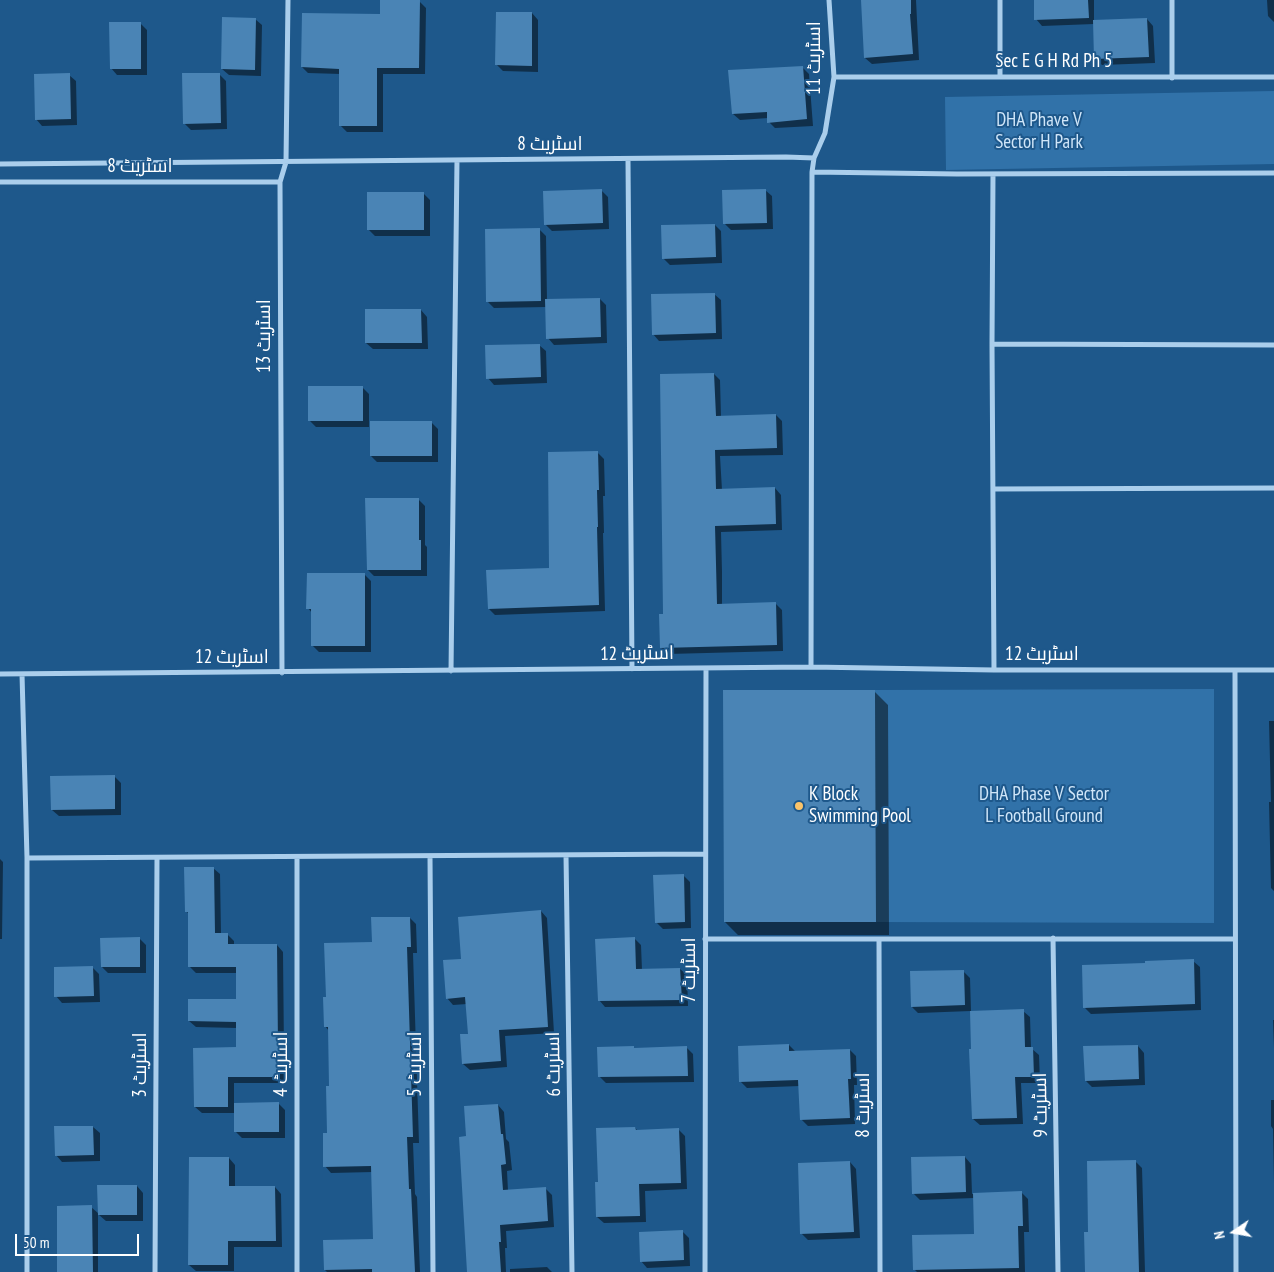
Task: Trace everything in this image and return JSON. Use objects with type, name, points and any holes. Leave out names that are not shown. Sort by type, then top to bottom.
[{"type":"street","name":"اسٹریٹ 13","points":[[282,673],[280,182],[286,162],[288,0]]},
{"type":"street","name":"اسٹریٹ 11","points":[[811,667],[812,172],[814,158],[825,132],[834,78],[829,0]]},
{"type":"street","points":[[1000,0],[1000,76]]},
{"type":"street","points":[[1172,0],[1172,78]]},
{"type":"street","name":"Sec E G H Rd Ph 5","points":[[834,78],[1000,76],[1274,77]]},
{"type":"street","name":"اسٹریٹ 8","points":[[0,164],[814,158]]},
{"type":"street","points":[[451,671],[457,160]]},
{"type":"street","points":[[628,160],[632,669]]},
{"type":"street","points":[[812,172],[993,174],[1274,173]]},
{"type":"street","points":[[993,174],[994,670]]},
{"type":"street","name":"اسٹریٹ 8","points":[[0,182],[280,182]]},
{"type":"street","points":[[992,344],[1274,345]]},
{"type":"street","points":[[994,489],[1274,488]]},
{"type":"street","name":"اسٹریٹ 12","points":[[0,674],[811,667],[994,670],[1274,670]]},
{"type":"street","name":"اسٹریٹ 7","points":[[705,1272],[706,668]]},
{"type":"street","points":[[1235,670],[1236,1272]]},
{"type":"street","points":[[22,674],[27,858],[26,1272]]},
{"type":"street","points":[[27,858],[705,854]]},
{"type":"street","name":"اسٹریٹ 6","points":[[566,855],[572,1272]]},
{"type":"street","name":"اسٹریٹ 5","points":[[430,856],[433,1272]]},
{"type":"street","name":"اسٹریٹ 4","points":[[297,857],[297,1272]]},
{"type":"street","name":"اسٹریٹ 3","points":[[155,1272],[157,858]]},
{"type":"street","name":"اسٹریٹ 9","points":[[1053,938],[1058,1272]]},
{"type":"street","points":[[705,939],[1234,939]]},
{"type":"street","name":"اسٹریٹ 8","points":[[879,939],[880,1272]]},
{"type":"green space","name":"DHA Phave V Sector H Park","points":[[1274,91],[1274,164],[946,170],[945,97]]},
{"type":"green space","name":"DHA Phase V Sector L Football Ground","points":[[1214,689],[1214,923],[876,922],[875,690]]},
{"type":"building","points":[[380,0],[420,0],[419,68],[377,68],[377,126],[339,126],[339,69],[301,67],[302,13],[380,14]]},
{"type":"building","points":[[861,0],[911,0],[910,14],[913,54],[864,58]]},
{"type":"building","points":[[1034,0],[1088,0],[1089,18],[1034,20]]},
{"type":"building","points":[[496,12],[532,12],[532,66],[495,65]]},
{"type":"building","points":[[222,17],[256,18],[255,70],[221,69]]},
{"type":"building","points":[[1147,18],[1149,57],[1094,59],[1093,20]]},
{"type":"building","points":[[109,22],[141,22],[141,69],[110,69]]},
{"type":"building","points":[[803,66],[807,119],[767,123],[767,112],[732,114],[728,70]]},
{"type":"building","points":[[70,73],[71,119],[35,120],[34,74]]},
{"type":"building","points":[[182,73],[220,73],[221,123],[183,124]]},
{"type":"building","points":[[602,189],[603,223],[544,225],[543,191]]},
{"type":"building","points":[[766,189],[767,223],[723,224],[722,190]]},
{"type":"building","points":[[367,192],[424,192],[424,230],[367,230]]},
{"type":"building","points":[[715,224],[716,257],[662,259],[661,225]]},
{"type":"building","points":[[540,228],[541,301],[486,302],[485,229]]},
{"type":"building","points":[[715,293],[716,333],[652,335],[651,294]]},
{"type":"building","points":[[600,298],[601,337],[546,339],[545,299]]},
{"type":"building","points":[[365,309],[421,309],[422,343],[365,343]]},
{"type":"building","points":[[540,344],[541,377],[486,379],[485,345]]},
{"type":"building","points":[[714,373],[716,416],[776,414],[777,448],[715,450],[716,489],[775,487],[776,524],[715,526],[717,604],[776,602],[777,645],[660,648],[659,614],[663,614],[660,374]]},
{"type":"building","points":[[308,386],[363,386],[363,421],[308,421]]},
{"type":"building","points":[[370,421],[432,421],[432,456],[370,456]]},
{"type":"building","points":[[598,451],[599,605],[488,609],[486,570],[549,568],[548,452]]},
{"type":"building","points":[[365,498],[419,498],[421,570],[367,570]]},
{"type":"building","points":[[307,573],[365,573],[365,646],[311,646],[311,609],[306,609]]},
{"type":"building","name":"K Block Swimming Pool","points":[[723,690],[875,690],[876,922],[724,922]]},
{"type":"building","points":[[115,775],[115,809],[51,810],[50,776]]},
{"type":"building","points":[[184,867],[214,867],[215,933],[228,933],[228,944],[277,944],[280,1077],[228,1077],[228,1107],[194,1107],[193,1048],[236,1047],[236,1022],[188,1021],[188,999],[236,999],[236,967],[188,967],[188,912],[185,912]]},
{"type":"building","points":[[684,874],[685,922],[655,923],[653,875]]},
{"type":"building","points":[[541,910],[548,1027],[499,1030],[501,1061],[462,1064],[460,1034],[468,1034],[465,997],[446,999],[443,960],[461,959],[458,917]]},
{"type":"building","points":[[371,917],[410,917],[411,947],[407,947],[413,1137],[407,1137],[415,1272],[372,1272],[372,1269],[324,1270],[323,1240],[373,1239],[371,1166],[323,1167],[323,1133],[327,1133],[326,1086],[329,1086],[328,1027],[324,1027],[323,997],[326,997],[324,943],[372,942]]},
{"type":"building","points":[[140,937],[140,967],[101,967],[100,938]]},
{"type":"building","points":[[635,937],[636,969],[680,968],[682,1000],[598,1001],[595,939]]},
{"type":"building","points":[[1194,959],[1195,1004],[1083,1008],[1082,965]]},
{"type":"building","points":[[93,966],[94,996],[54,997],[54,967]]},
{"type":"building","points":[[964,970],[965,1005],[911,1007],[910,971]]},
{"type":"building","points":[[1024,1009],[1025,1047],[1033,1047],[1034,1077],[1015,1077],[1017,1118],[972,1119],[969,1049],[971,1049],[970,1011]]},
{"type":"building","points":[[789,1044],[789,1051],[850,1049],[851,1079],[848,1079],[850,1118],[800,1120],[798,1080],[739,1082],[738,1046]]},
{"type":"building","points":[[1138,1045],[1139,1079],[1085,1081],[1083,1046]]},
{"type":"building","points":[[634,1046],[634,1048],[687,1046],[688,1076],[598,1077],[597,1047]]},
{"type":"building","points":[[279,1102],[279,1132],[234,1132],[234,1103]]},
{"type":"building","points":[[498,1104],[506,1164],[501,1165],[503,1190],[546,1187],[548,1221],[500,1225],[501,1272],[467,1272],[459,1137],[466,1136],[464,1106]]},
{"type":"building","points":[[54,1126],[93,1126],[94,1155],[55,1156]]},
{"type":"building","points":[[635,1127],[636,1130],[679,1128],[681,1183],[639,1184],[640,1216],[596,1217],[595,1182],[598,1182],[596,1128]]},
{"type":"building","points":[[965,1156],[966,1192],[912,1194],[911,1157]]},
{"type":"building","points":[[189,1157],[229,1157],[229,1186],[275,1186],[276,1241],[228,1241],[228,1265],[188,1265]]},
{"type":"building","points":[[1136,1160],[1139,1272],[1085,1272],[1084,1232],[1088,1232],[1087,1161]]},
{"type":"building","points":[[850,1161],[854,1232],[800,1234],[798,1163]]},
{"type":"building","points":[[97,1185],[137,1185],[137,1215],[98,1215]]},
{"type":"building","points":[[1022,1191],[1023,1226],[1018,1226],[1019,1268],[913,1270],[912,1235],[974,1234],[973,1193]]},
{"type":"building","points":[[92,1205],[93,1272],[57,1272],[57,1206]]},
{"type":"building","points":[[683,1230],[684,1260],[640,1262],[639,1232]]},
{"type":"place","name":"K Block Swimming Pool","points":[[799,806]]}]
